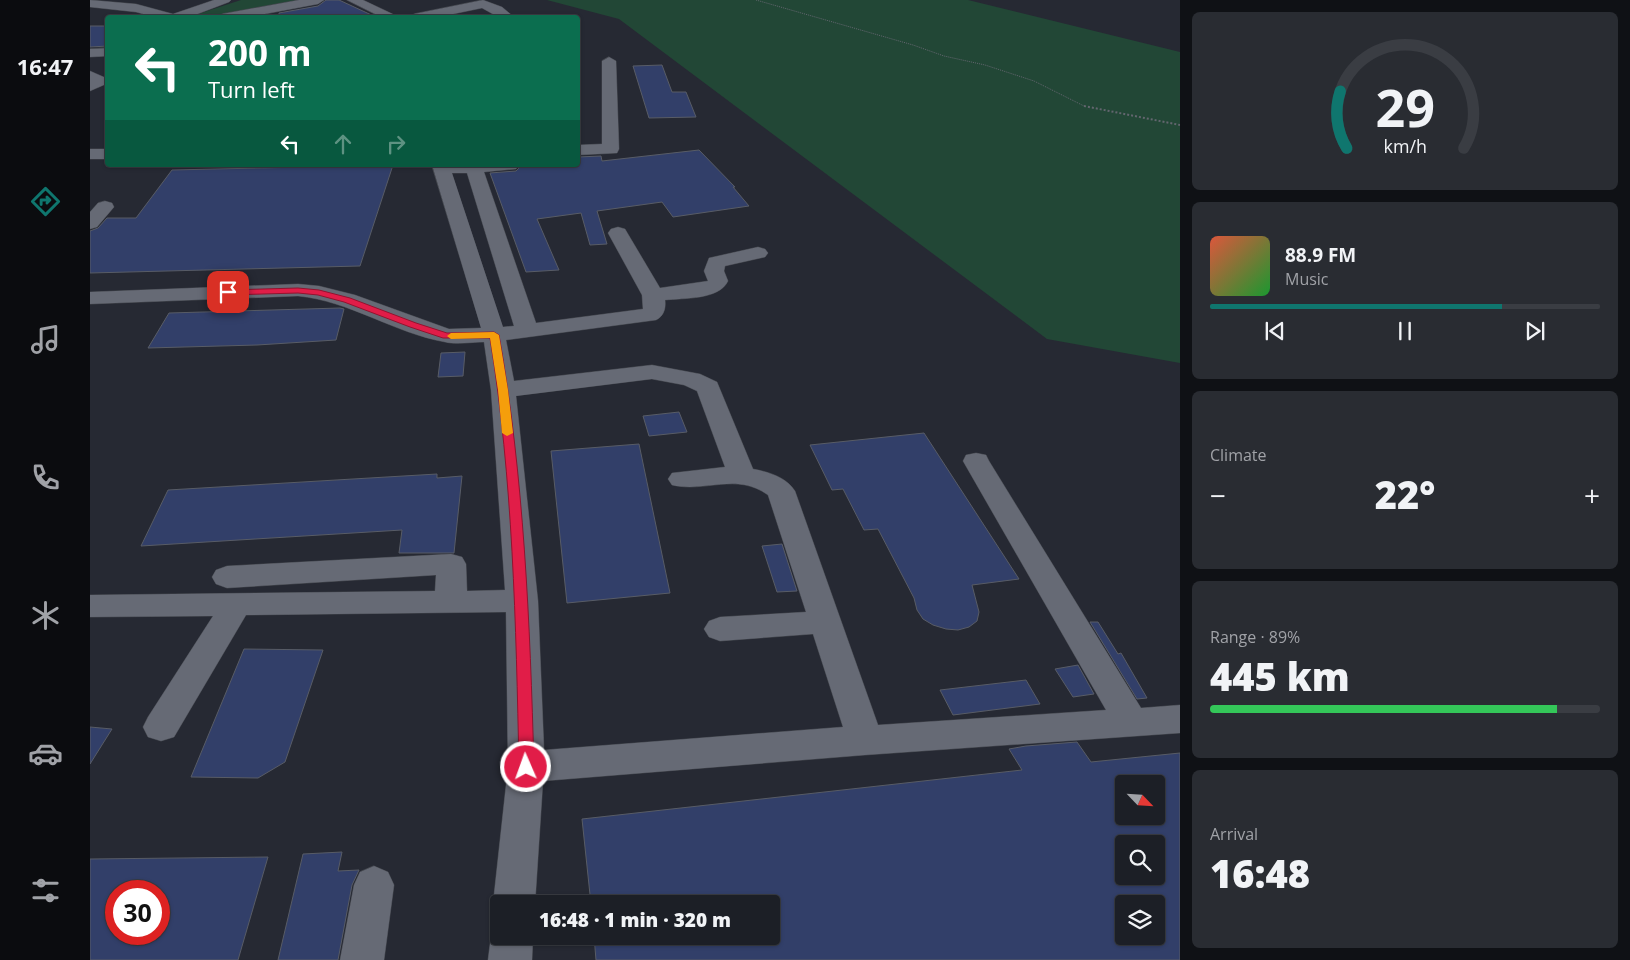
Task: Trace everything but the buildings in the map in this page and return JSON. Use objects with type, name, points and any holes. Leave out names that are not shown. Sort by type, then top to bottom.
[{"type":"street","points":[[90,2],[96,0]]},
{"type":"street","points":[[182,15],[225,0]]},
{"type":"street","points":[[238,15],[318,0]]},
{"type":"street","points":[[353,0],[388,15]]},
{"type":"street","points":[[383,0],[413,15]]},
{"type":"street","points":[[90,2],[136,8],[163,15]]},
{"type":"street","points":[[417,3],[440,12]]},
{"type":"street","points":[[426,15],[440,12],[457,13],[483,4],[505,15]]},
{"type":"street","points":[[90,9],[126,15]]},
{"type":"street","points":[[90,60],[105,53]]},
{"type":"street","points":[[580,150],[611,149],[608,121],[616,86],[609,61]]},
{"type":"street","points":[[90,75],[101,81],[90,88]]},
{"type":"street","points":[[90,154],[105,154]]},
{"type":"street","points":[[486,167],[442,168],[494,335],[503,390],[522,601],[526,767],[515,895]]},
{"type":"street","points":[[474,168],[527,330]]},
{"type":"street","points":[[90,223],[105,207]]},
{"type":"street","points":[[90,298],[298,290],[319,292],[347,300],[447,336],[494,335],[648,315],[652,313],[655,306],[653,296],[618,233]]},
{"type":"street","points":[[653,296],[710,288],[716,285],[718,281],[714,271],[716,262],[758,253]]},
{"type":"street","points":[[503,390],[652,372],[691,379],[708,387],[742,475]]},
{"type":"street","points":[[976,461],[1131,722]]},
{"type":"street","points":[[682,479],[742,475],[761,478],[772,483],[781,491],[865,740]]},
{"type":"street","points":[[90,606],[232,591],[451,602],[522,601]]},
{"type":"street","points":[[161,727],[232,591]]},
{"type":"street","points":[[720,629],[826,622]]},
{"type":"street","points":[[526,767],[865,740],[1180,719]]},
{"type":"street","points":[[362,960],[374,885]]},
{"type":"street","points":[[510,960],[511,945]]},
{"type":"path","points":[[756,0],[913,45],[944,56],[985,65],[1034,81],[1088,108],[1180,125]]},
{"type":"green space","points":[[241,0],[299,0],[217,15],[195,15]]},
{"type":"green space","points":[[547,0],[968,0],[1180,52],[1180,363],[1047,339],[619,19]]},
{"type":"slow traffic","points":[[451,336],[494,335],[503,390],[507,433]]},
{"type":"route","points":[[228,292],[298,290],[319,292],[347,300],[447,336],[494,335],[503,390],[522,601],[526,767]]}]
